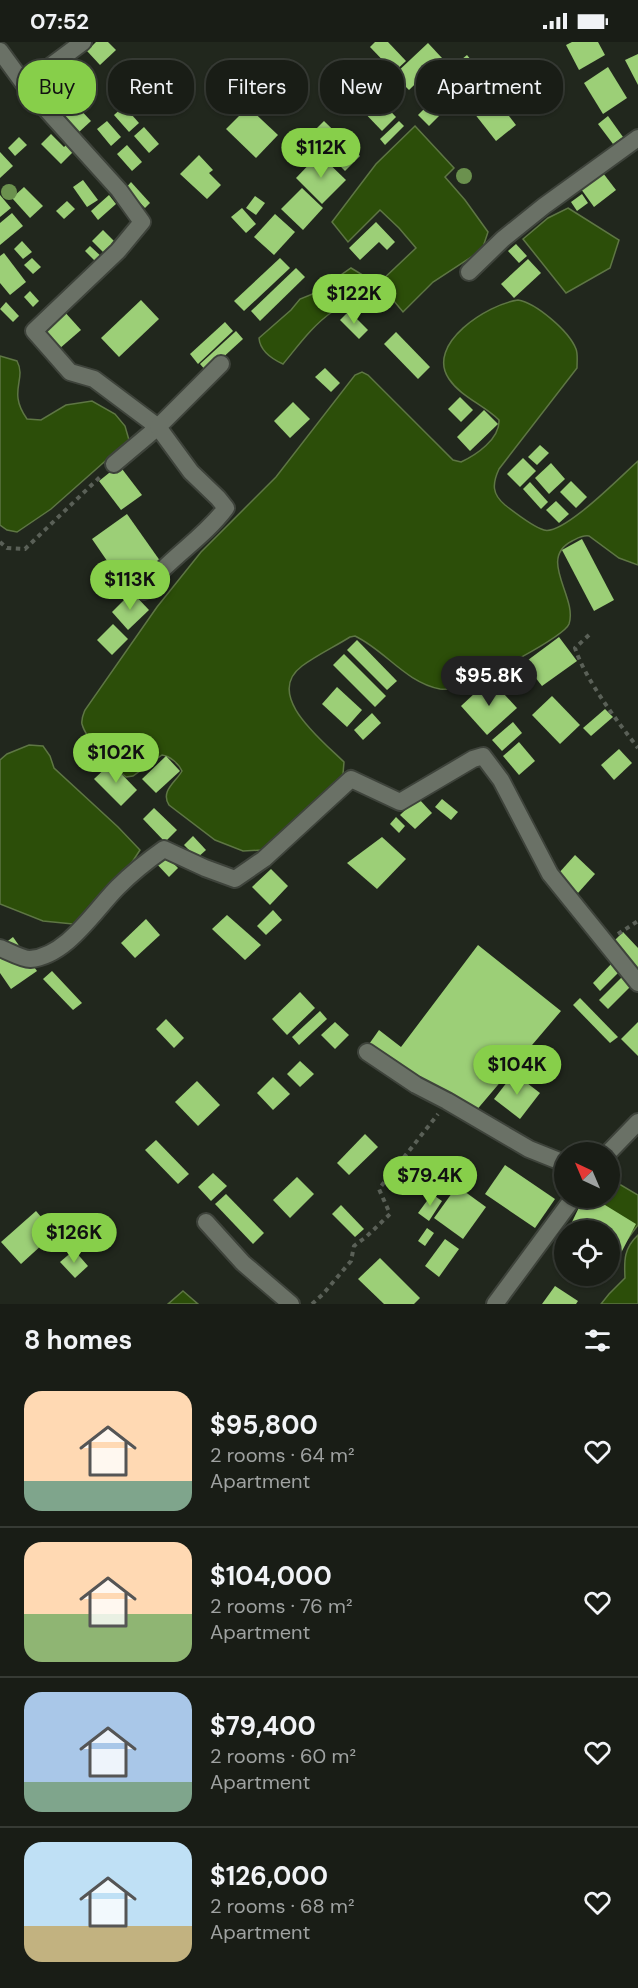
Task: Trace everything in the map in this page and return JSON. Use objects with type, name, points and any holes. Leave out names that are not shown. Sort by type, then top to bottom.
[{"type":"street","points":[[59,60],[83,42]]},
{"type":"street","points":[[0,51],[18,76]]},
{"type":"street","points":[[50,114],[119,190],[142,222],[118,251],[34,331],[70,372],[94,379],[158,428],[191,472],[226,508],[183,553],[157,573],[144,591]]},
{"type":"street","points":[[468,272],[503,239],[544,206],[638,138]]},
{"type":"street","points":[[114,464],[158,428],[221,364]]},
{"type":"street","points":[[0,948],[29,959],[56,950],[81,928],[142,864],[164,849],[235,879],[264,859],[351,779],[400,802],[473,759],[483,756],[501,780],[550,874],[638,983]]},
{"type":"street","points":[[367,1052],[416,1085],[529,1149],[554,1158]]},
{"type":"street","points":[[619,1142],[638,1122]]},
{"type":"street","points":[[495,1304],[566,1208]]},
{"type":"street","points":[[206,1222],[243,1263],[291,1304]]},
{"type":"path","points":[[0,542],[7,548],[25,549],[66,507],[114,464]]},
{"type":"path","points":[[589,636],[575,648],[577,654],[586,674],[638,748]]},
{"type":"path","points":[[312,1304],[351,1261],[354,1246],[390,1214],[379,1189],[447,1101]]},
{"type":"shaded area","points":[[415,126],[454,168],[445,177],[488,232],[482,250],[433,282],[403,312],[379,283],[416,248],[380,210],[348,242],[332,222],[376,164]]},
{"type":"shaded area","points":[[568,208],[619,240],[610,268],[566,293],[523,239],[548,218]]},
{"type":"shaded area","points":[[351,268],[366,277],[367,287],[318,323],[283,364],[267,354],[259,338],[300,299],[315,293]]},
{"type":"shaded area","points":[[518,300],[534,306],[567,334],[577,351],[577,368],[499,469],[494,484],[496,493],[505,505],[529,523],[544,530],[553,529],[578,514],[638,461],[638,565],[619,558],[589,536],[582,536],[572,541],[562,549],[558,558],[558,568],[570,613],[569,624],[538,648],[461,687],[440,689],[416,680],[355,636],[308,662],[292,678],[289,690],[293,704],[311,730],[344,762],[343,774],[335,785],[262,850],[243,851],[215,840],[169,805],[166,795],[182,771],[176,763],[162,755],[133,776],[126,777],[107,760],[89,737],[82,724],[85,710],[157,607],[201,552],[276,477],[355,375],[362,372],[368,375],[453,460],[461,462],[486,446],[496,434],[499,420],[466,396],[449,379],[444,366],[445,352],[463,328],[477,318],[491,309]]},
{"type":"shaded area","points":[[0,356],[17,361],[20,374],[18,401],[27,419],[41,420],[66,405],[92,401],[115,414],[125,426],[129,440],[51,509],[17,532],[7,530],[0,525]]},
{"type":"shaded area","points":[[29,745],[43,746],[54,768],[140,850],[110,890],[73,924],[43,921],[0,904],[0,760],[7,754]]},
{"type":"shaded area","points":[[620,1184],[638,1195],[638,1225],[626,1241],[620,1233],[620,1220],[609,1220],[600,1208],[620,1208]]},
{"type":"shaded area","points":[[638,1235],[638,1304],[601,1304],[625,1278],[626,1255]]},
{"type":"shaded area","points":[[183,1291],[198,1304],[168,1304]]},
{"type":"building","points":[[96,42],[108,42],[116,50],[100,65],[87,51]]},
{"type":"building","points":[[375,42],[388,42],[406,61],[404,63],[404,60],[382,60],[370,47]]},
{"type":"building","points":[[572,42],[598,42],[605,55],[579,70],[566,45]]},
{"type":"building","points":[[428,43],[442,58],[440,60],[416,60],[416,83],[409,90],[404,85],[404,66]]},
{"type":"building","points":[[638,54],[638,85],[625,60]]},
{"type":"building","points":[[467,55],[471,60],[461,60]]},
{"type":"building","points":[[608,67],[627,98],[603,114],[584,83]]},
{"type":"building","points":[[67,114],[84,114],[91,121],[78,133],[63,118]]},
{"type":"building","points":[[131,114],[139,123],[129,132],[114,115]]},
{"type":"building","points":[[241,114],[256,114],[278,135],[256,158],[226,129]]},
{"type":"building","points":[[366,114],[393,114],[396,117],[382,131]]},
{"type":"building","points":[[419,114],[441,114],[429,126]]},
{"type":"building","points":[[475,114],[507,114],[516,125],[496,141]]},
{"type":"building","points":[[608,116],[623,137],[613,144],[598,124]]},
{"type":"building","points":[[107,121],[121,137],[111,146],[97,129]]},
{"type":"building","points":[[324,121],[360,156],[345,171],[310,135]]},
{"type":"building","points":[[399,121],[404,126],[385,145],[380,139]]},
{"type":"building","points":[[144,127],[159,144],[149,153],[134,136]]},
{"type":"building","points":[[51,134],[64,147],[71,140],[78,147],[61,164],[41,144]]},
{"type":"building","points":[[19,137],[27,145],[15,156],[8,148]]},
{"type":"building","points":[[127,145],[142,162],[132,171],[117,154]]},
{"type":"building","points":[[0,152],[13,166],[0,178]]},
{"type":"building","points":[[319,154],[346,180],[322,204],[296,178]]},
{"type":"building","points":[[199,155],[213,170],[209,173],[221,185],[207,199],[180,174]]},
{"type":"building","points":[[603,173],[616,190],[594,207],[581,189]]},
{"type":"building","points":[[83,180],[98,200],[87,207],[73,187]]},
{"type":"building","points":[[131,182],[150,203],[145,208],[126,188]]},
{"type":"building","points":[[24,187],[43,206],[30,218],[12,198]]},
{"type":"building","points":[[302,188],[323,208],[303,230],[281,209]]},
{"type":"building","points":[[582,194],[588,203],[577,211],[571,202]]},
{"type":"building","points":[[0,195],[11,208],[0,217]]},
{"type":"building","points":[[109,195],[116,204],[98,220],[91,211]]},
{"type":"building","points":[[255,196],[265,203],[256,215],[246,208]]},
{"type":"building","points":[[67,201],[75,209],[64,219],[56,211]]},
{"type":"building","points":[[242,208],[256,224],[246,233],[231,217]]},
{"type":"building","points":[[12,213],[23,226],[0,245],[0,223]]},
{"type":"building","points":[[275,214],[295,232],[274,255],[254,237]]},
{"type":"building","points":[[376,222],[395,242],[387,250],[379,242],[360,260],[349,248]]},
{"type":"building","points":[[103,230],[118,245],[107,256],[92,241]]},
{"type":"building","points":[[22,241],[32,252],[23,259],[14,249]]},
{"type":"building","points":[[516,244],[527,256],[519,263],[508,251]]},
{"type":"building","points":[[90,246],[103,258],[97,263],[85,251]]},
{"type":"building","points":[[4,253],[26,282],[10,295],[0,283],[0,256]]},
{"type":"building","points":[[32,258],[41,267],[33,274],[24,265]]},
{"type":"building","points":[[280,258],[290,268],[244,311],[234,301]]},
{"type":"building","points":[[528,259],[541,273],[514,298],[501,284]]},
{"type":"building","points":[[296,268],[305,277],[260,321],[251,311]]},
{"type":"building","points":[[30,291],[39,301],[33,307],[24,297]]},
{"type":"building","points":[[141,300],[159,319],[119,357],[101,338]]},
{"type":"building","points":[[6,302],[19,316],[13,322],[0,309]]},
{"type":"building","points":[[63,310],[81,330],[59,349],[41,329]]},
{"type":"building","points":[[349,311],[368,330],[359,339],[340,320]]},
{"type":"building","points":[[225,322],[233,331],[198,364],[190,354]]},
{"type":"building","points":[[236,331],[243,339],[207,372],[200,364]]},
{"type":"building","points":[[396,332],[430,367],[418,379],[384,344]]},
{"type":"building","points":[[325,368],[340,383],[331,392],[315,377]]},
{"type":"building","points":[[460,397],[473,410],[461,422],[448,409]]},
{"type":"building","points":[[293,402],[310,419],[290,438],[274,421]]},
{"type":"building","points":[[484,410],[498,424],[470,451],[457,437]]},
{"type":"building","points":[[540,445],[549,453],[537,465],[528,457]]},
{"type":"building","points":[[523,458],[536,471],[520,487],[507,474]]},
{"type":"building","points":[[551,463],[565,479],[549,494],[535,478]]},
{"type":"building","points":[[119,465],[142,495],[121,510],[99,481]]},
{"type":"building","points":[[571,481],[587,497],[576,508],[560,492]]},
{"type":"building","points":[[530,482],[548,502],[541,509],[523,489]]},
{"type":"building","points":[[556,501],[569,514],[559,523],[546,510]]},
{"type":"building","points":[[127,514],[163,565],[127,590],[92,539]]},
{"type":"building","points":[[582,539],[614,600],[594,611],[562,550]]},
{"type":"building","points":[[132,592],[149,610],[128,630],[112,612]]},
{"type":"building","points":[[113,624],[128,639],[112,655],[97,640]]},
{"type":"building","points":[[559,637],[577,661],[542,686],[524,663]]},
{"type":"building","points":[[357,640],[397,681],[387,690],[347,650]]},
{"type":"building","points":[[344,654],[386,696],[375,707],[333,665]]},
{"type":"building","points":[[490,679],[517,708],[487,735],[461,706]]},
{"type":"building","points":[[337,687],[362,710],[347,727],[322,704]]},
{"type":"building","points":[[552,696],[580,725],[560,744],[532,715]]},
{"type":"building","points":[[605,709],[613,717],[591,736],[583,728]]},
{"type":"building","points":[[372,713],[381,723],[363,740],[354,730]]},
{"type":"building","points":[[513,722],[522,733],[502,751],[492,740]]},
{"type":"building","points":[[519,742],[535,761],[519,775],[503,756]]},
{"type":"building","points":[[619,749],[632,763],[614,780],[601,765]]},
{"type":"building","points":[[166,756],[180,771],[156,793],[142,779]]},
{"type":"building","points":[[111,763],[137,790],[121,806],[94,779]]},
{"type":"building","points":[[418,798],[432,813],[415,829],[400,815]]},
{"type":"building","points":[[442,799],[458,812],[451,820],[435,807]]},
{"type":"building","points":[[154,808],[177,830],[165,842],[143,819]]},
{"type":"building","points":[[396,817],[405,826],[399,833],[390,824]]},
{"type":"building","points":[[193,836],[206,850],[197,858],[184,845]]},
{"type":"building","points":[[382,837],[406,859],[377,889],[347,863]]},
{"type":"building","points":[[163,853],[178,868],[169,877],[154,861]]},
{"type":"building","points":[[575,855],[595,874],[578,893],[558,874]]},
{"type":"building","points":[[271,869],[288,886],[270,905],[252,887]]},
{"type":"building","points":[[273,910],[282,920],[266,935],[257,926]]},
{"type":"building","points":[[227,915],[261,945],[245,960],[212,929]]},
{"type":"building","points":[[146,919],[160,935],[135,958],[121,943]]},
{"type":"building","points":[[623,932],[638,948],[638,971],[610,945]]},
{"type":"building","points":[[13,937],[37,971],[11,989],[0,973],[0,947]]},
{"type":"building","points":[[478,945],[561,1011],[469,1119],[367,1047],[379,1030],[401,1047]]},
{"type":"building","points":[[613,962],[621,970],[600,991],[593,983]]},
{"type":"building","points":[[52,971],[82,1003],[73,1010],[43,979]]},
{"type":"building","points":[[622,977],[631,986],[608,1009],[599,1000]]},
{"type":"building","points":[[300,992],[315,1008],[287,1035],[272,1019]]},
{"type":"building","points":[[580,998],[618,1037],[610,1043],[573,1005]]},
{"type":"building","points":[[320,1011],[327,1019],[299,1045],[292,1037]]},
{"type":"building","points":[[166,1019],[184,1038],[174,1048],[156,1029]]},
{"type":"building","points":[[335,1022],[349,1035],[335,1049],[321,1035]]},
{"type":"building","points":[[638,1022],[638,1056],[621,1039]]},
{"type":"building","points":[[300,1061],[314,1074],[300,1087],[287,1074]]},
{"type":"building","points":[[514,1073],[540,1093],[520,1119],[494,1099]]},
{"type":"building","points":[[273,1077],[290,1094],[273,1110],[257,1093]]},
{"type":"building","points":[[197,1081],[220,1105],[198,1126],[175,1102]]},
{"type":"building","points":[[365,1134],[378,1147],[349,1175],[337,1163]]},
{"type":"building","points":[[156,1140],[189,1174],[178,1184],[145,1150]]},
{"type":"building","points":[[505,1165],[554,1200],[535,1228],[485,1194]]},
{"type":"building","points":[[213,1173],[227,1186],[211,1201],[198,1187]]},
{"type":"building","points":[[297,1177],[314,1194],[290,1218],[273,1200]]},
{"type":"building","points":[[457,1186],[486,1207],[463,1239],[434,1218]]},
{"type":"building","points":[[226,1194],[264,1233],[253,1244],[215,1204]]},
{"type":"building","points":[[432,1194],[442,1201],[429,1221],[418,1213]]},
{"type":"building","points":[[341,1205],[364,1229],[355,1237],[332,1214]]},
{"type":"building","points":[[579,1208],[610,1208],[636,1224],[621,1253],[620,1220],[573,1220]]},
{"type":"building","points":[[36,1211],[55,1233],[21,1264],[1,1242]]},
{"type":"building","points":[[427,1228],[434,1233],[425,1246],[418,1241]]},
{"type":"building","points":[[445,1239],[459,1249],[439,1277],[425,1266]]},
{"type":"building","points":[[74,1250],[88,1266],[75,1278],[60,1262]]},
{"type":"building","points":[[380,1258],[420,1298],[414,1304],[384,1304],[358,1279]]},
{"type":"building","points":[[555,1286],[578,1301],[576,1304],[542,1304]]}]
